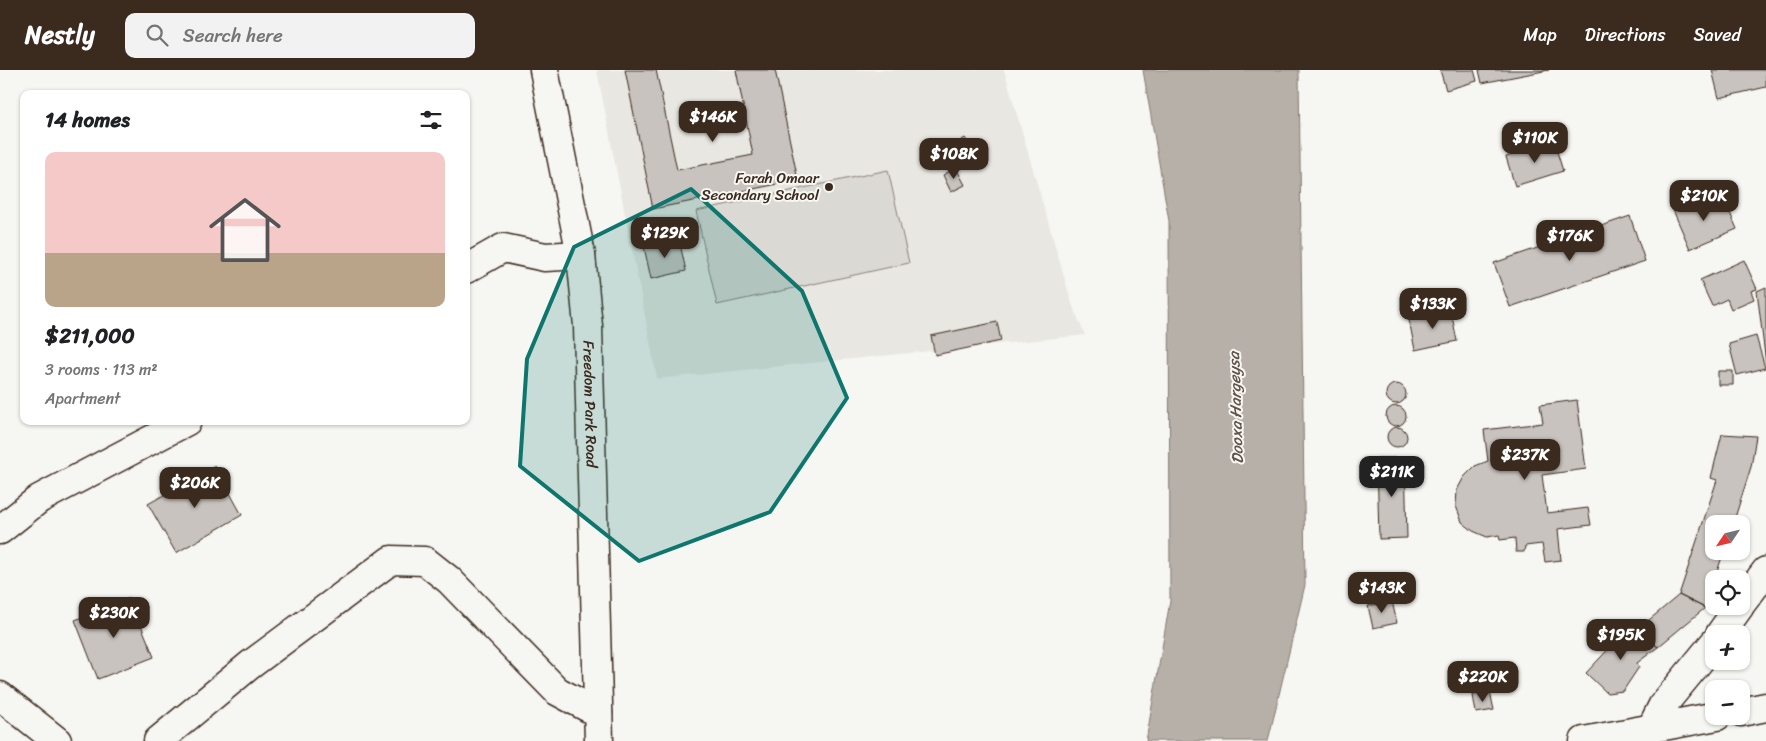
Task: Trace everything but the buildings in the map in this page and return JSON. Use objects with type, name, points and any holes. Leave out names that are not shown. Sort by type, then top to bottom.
[{"type":"street","name":"Freedom Park Road","points":[[544,70],[581,255],[588,326],[599,741]]},
{"type":"street","points":[[470,267],[504,248],[545,257],[581,255]]},
{"type":"street","points":[[0,530],[39,499],[179,425]]},
{"type":"street","points":[[158,741],[250,665],[391,560],[425,562],[449,580],[557,691],[598,713]]},
{"type":"street","points":[[1750,593],[1766,571]]},
{"type":"street","points":[[1651,729],[1663,705],[1705,654]]},
{"type":"street","points":[[0,696],[57,741]]},
{"type":"street","points":[[1750,710],[1766,707]]},
{"type":"street","points":[[1584,741],[1705,718]]},
{"type":"highlighted area","points":[[691,189],[802,291],[847,398],[770,512],[639,561],[520,466],[527,359],[574,247]]},
{"type":"shaded area","name":"Farah Omaar Secondary School","points":[[597,70],[1004,70],[1072,304],[1085,335],[657,379]]},
{"type":"shaded area","points":[[888,170],[909,263],[717,305],[696,211]]},
{"type":"water","name":"Dooxa Hargeysa","points":[[1143,70],[1299,70],[1305,585],[1268,741],[1146,741],[1170,601],[1169,221]]},
{"type":"place","name":"Farah Omaar Secondary School","points":[[829,187]]}]
